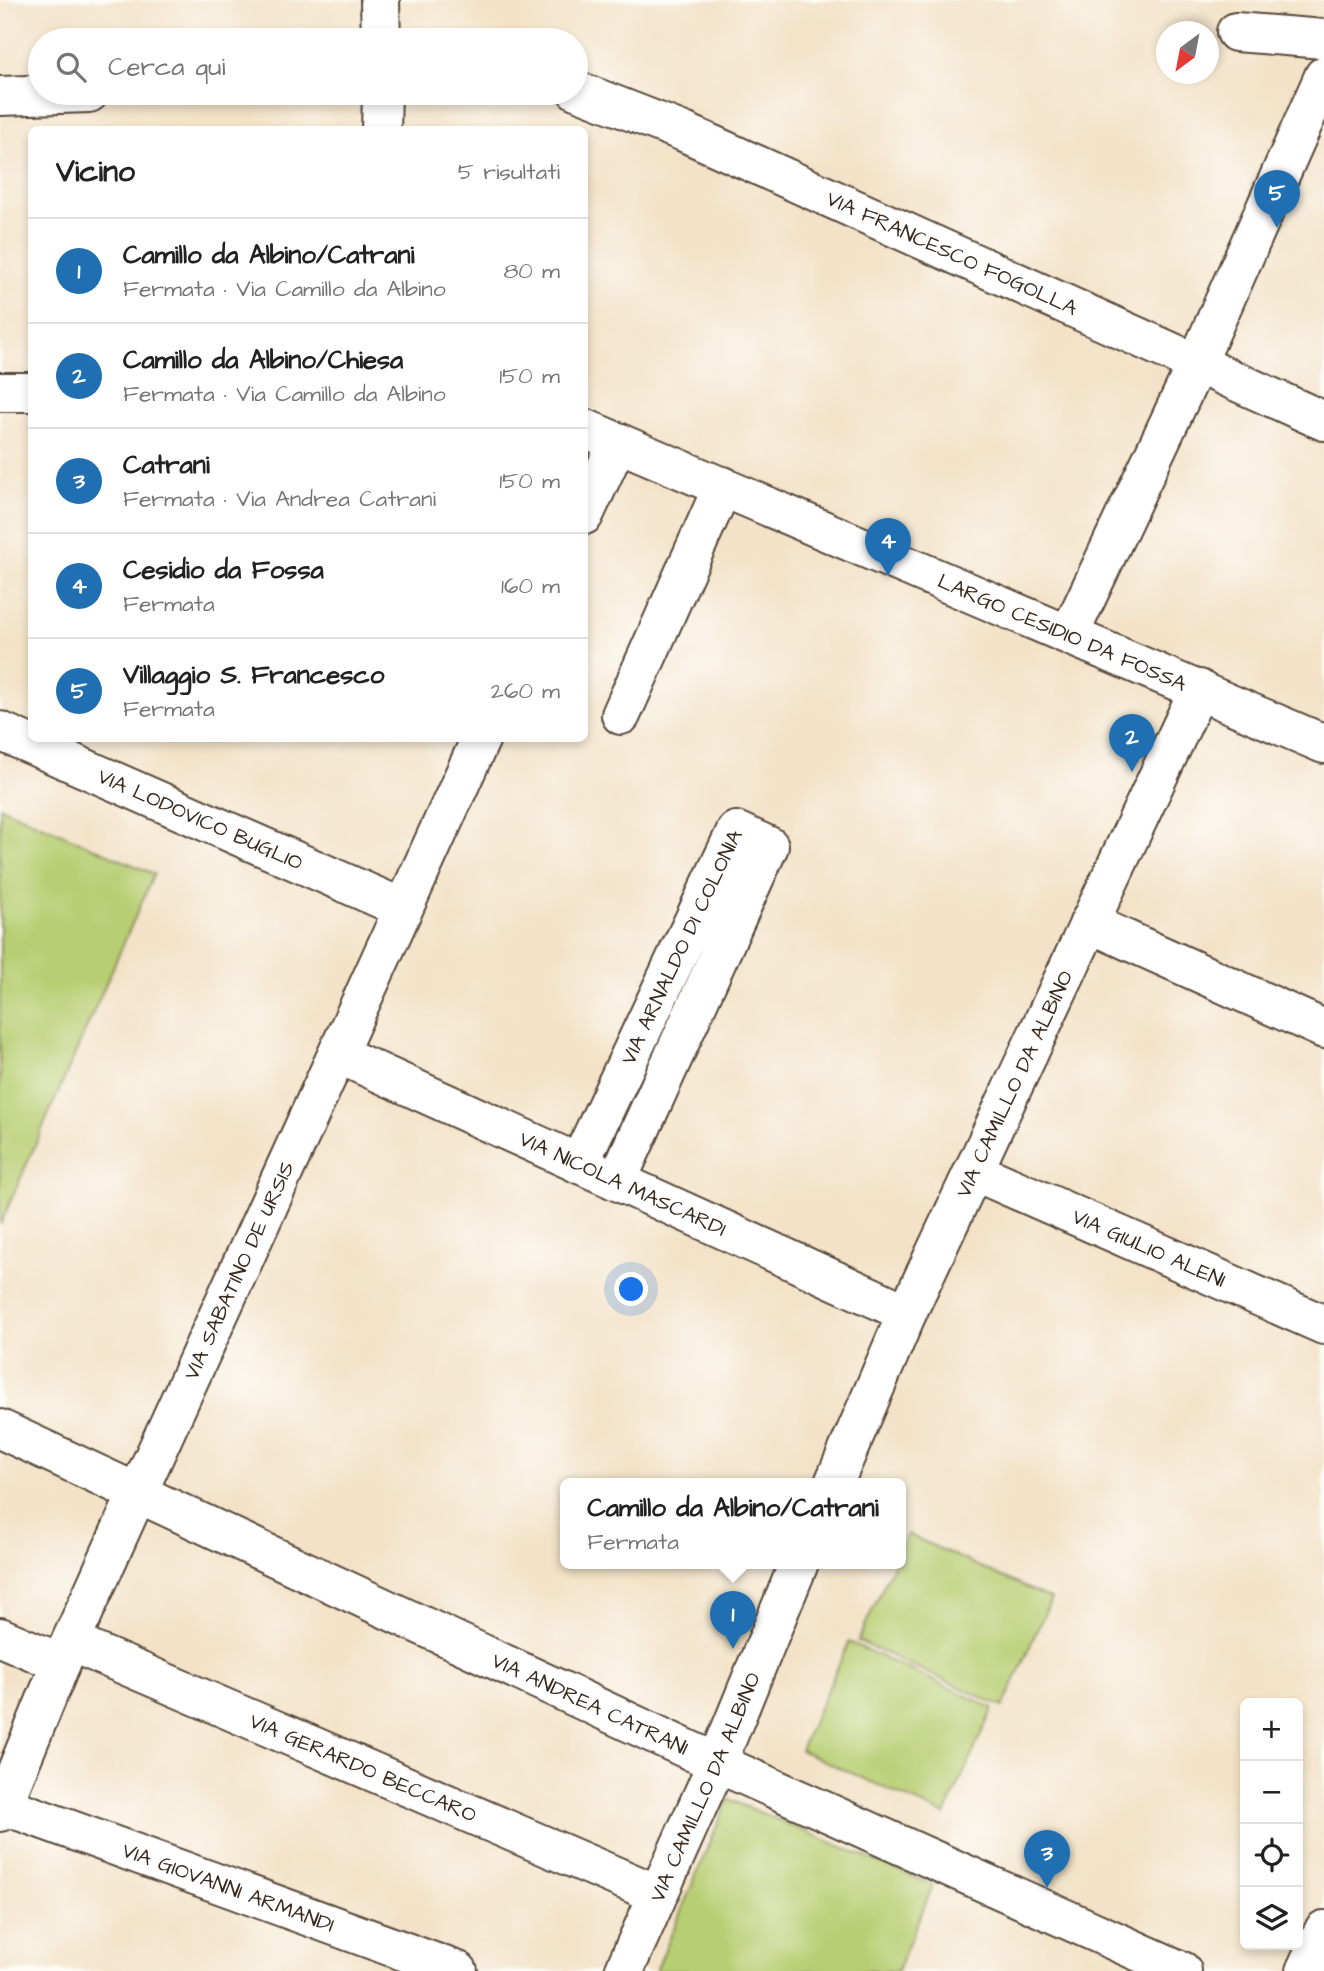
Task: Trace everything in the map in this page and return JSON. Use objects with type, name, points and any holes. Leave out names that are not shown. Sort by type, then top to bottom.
[{"type":"street","points":[[380,0],[381,28]]},
{"type":"street","points":[[1236,32],[1324,39]]},
{"type":"street","points":[[1070,633],[1196,363],[1324,76]]},
{"type":"street","points":[[0,96],[28,95]]},
{"type":"street","name":"VIA FRANCESCO FOGOLLA","points":[[588,95],[684,132],[1324,421]]},
{"type":"street","points":[[381,126],[382,105]]},
{"type":"street","points":[[0,393],[28,392]]},
{"type":"street","points":[[588,496],[601,435]]},
{"type":"street","name":"LARGO CESIDIO DA FOSSA","points":[[601,435],[1070,633],[1324,744]]},
{"type":"street","points":[[621,715],[723,486]]},
{"type":"street","name":"VIA CAMILLO DA ALBINO","points":[[836,1478],[907,1313],[976,1172],[1199,689]]},
{"type":"street","name":"VIA LODOVICO BUGLIO","points":[[0,731],[402,908]]},
{"type":"street","name":"VIA SABATINO DE URSIS","points":[[0,1807],[138,1492],[479,742]]},
{"type":"street","name":"VIA ARNALDO DI COLONIA","points":[[579,1164],[736,831],[769,846],[617,1181]]},
{"type":"street","points":[[1089,923],[1324,1029]]},
{"type":"street","name":"VIA NICOLA MASCARDI","points":[[338,1054],[907,1313]]},
{"type":"street","name":"VIA GIULIO ALENI","points":[[976,1172],[1324,1325]]},
{"type":"street","name":"VIA ANDREA CATRANI","points":[[0,1429],[717,1763],[1182,1971]]},
{"type":"street","name":"VIA CAMILLO DA ALBINO","points":[[624,1971],[717,1763],[797,1569]]},
{"type":"street","name":"VIA GERARDO BECCARO","points":[[0,1637],[66,1653],[657,1894]]},
{"type":"street","name":"VIA GIOVANNI ARMANDI","points":[[0,1807],[458,1971]]},
{"type":"street","points":[[1305,1971],[1324,1930]]},
{"type":"green space","points":[[0,807],[154,874],[0,1225]]},
{"type":"green space","points":[[907,1534],[1051,1599],[1003,1707],[858,1641],[891,1569],[906,1569]]},
{"type":"green space","points":[[849,1642],[993,1708],[945,1815],[800,1750]]},
{"type":"green space","points":[[728,1799],[933,1885],[897,1971],[656,1971]]},
{"type":"place","name":"Villaggio S. Francesco","points":[[1277,228]]},
{"type":"place","name":"Cesidio da Fossa","points":[[888,576]]},
{"type":"place","name":"Camillo da Albino/Chiesa","points":[[1132,772]]},
{"type":"place","name":"Camillo da Albino/Catrani","points":[[733,1649]]},
{"type":"place","name":"Catrani","points":[[1047,1888]]}]
